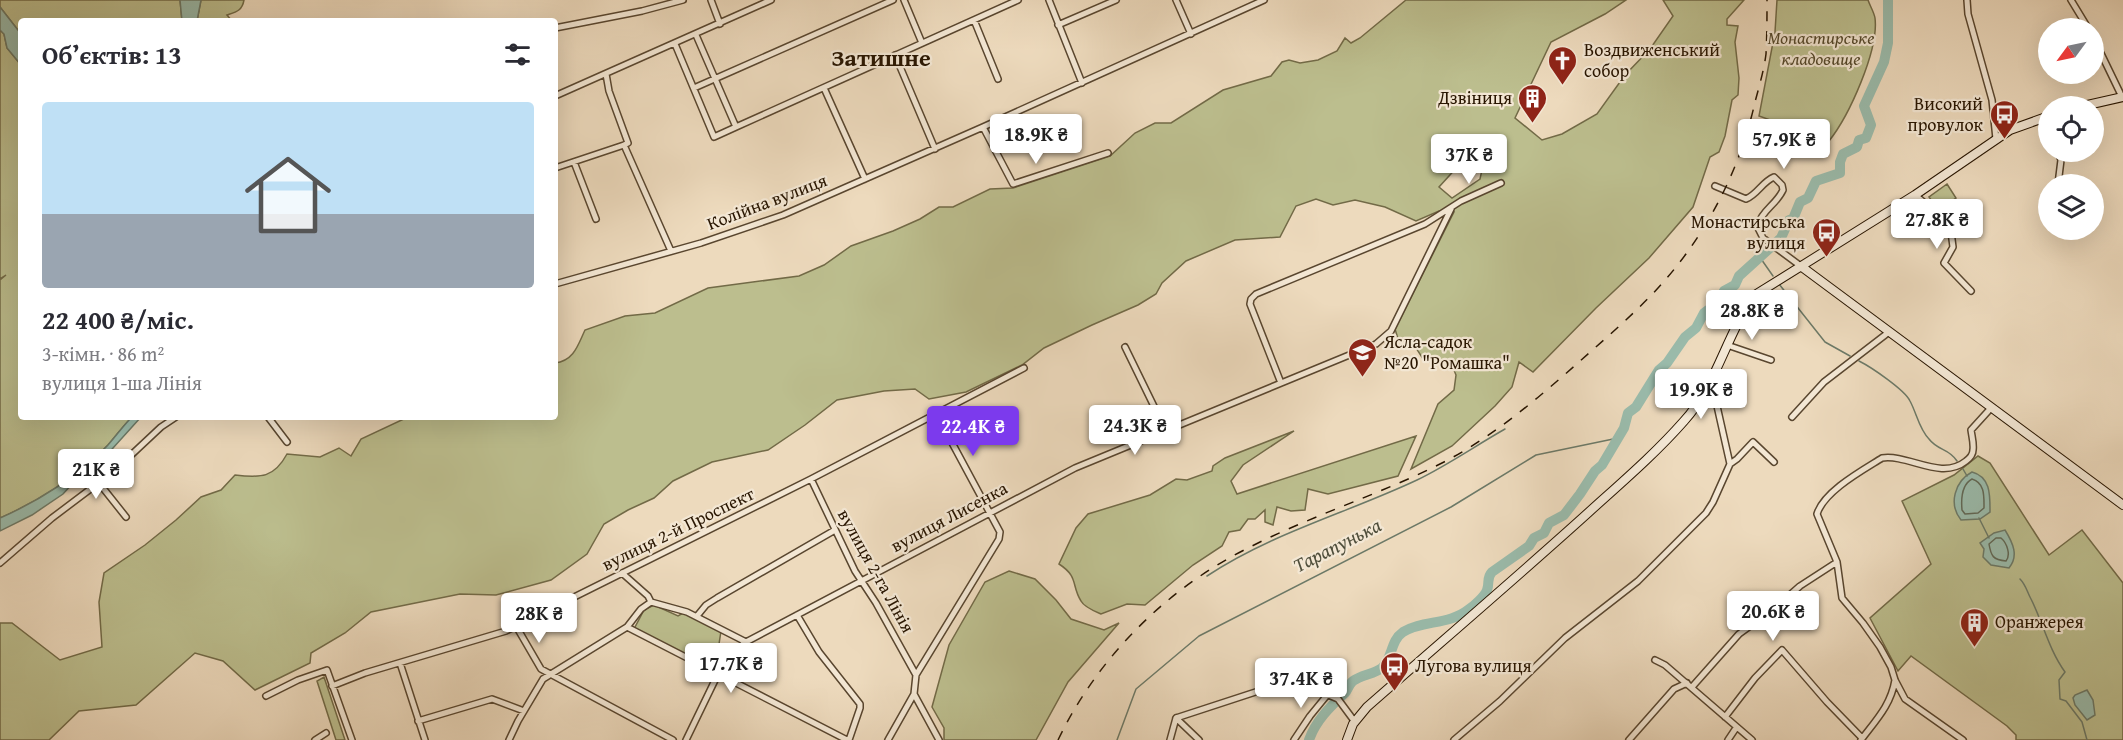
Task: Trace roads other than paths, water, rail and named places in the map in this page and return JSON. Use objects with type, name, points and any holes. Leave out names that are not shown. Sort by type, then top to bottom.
[{"type":"street","points":[[558,27],[642,11],[682,0]]},
{"type":"street","points":[[711,0],[720,24]]},
{"type":"street","points":[[558,95],[771,0]]},
{"type":"street","points":[[694,88],[893,0]]},
{"type":"street","points":[[904,0],[922,43]]},
{"type":"street","points":[[675,44],[714,136],[1018,0]]},
{"type":"street","points":[[1049,0],[1082,83]]},
{"type":"street","points":[[1059,25],[1116,0]]},
{"type":"street","points":[[1176,0],[1191,34]]},
{"type":"street","name":"Колійна вулиця","points":[[558,283],[671,251],[783,214],[983,128],[1264,0]]},
{"type":"street","points":[[1967,0],[1968,14],[1992,100],[1996,139]]},
{"type":"street","points":[[2071,0],[2082,18]]},
{"type":"street","points":[[974,20],[998,79]]},
{"type":"street","points":[[696,34],[736,127]]},
{"type":"street","points":[[896,55],[935,149]]},
{"type":"street","points":[[2104,60],[2122,97],[2104,101]]},
{"type":"street","points":[[558,167],[628,143],[609,91],[606,74]]},
{"type":"street","points":[[824,88],[865,179]]},
{"type":"street","points":[[1347,740],[1355,722],[1367,707],[1561,538],[1686,420],[1707,387],[1742,312],[1755,295],[1772,282],[1802,267],[1915,195],[2010,130],[2038,120]]},
{"type":"street","points":[[983,128],[1012,184],[1108,153]]},
{"type":"street","points":[[624,145],[671,251]]},
{"type":"street","points":[[574,162],[596,219]]},
{"type":"street","points":[[1715,186],[1746,199],[1771,178],[1779,180],[1783,190],[1761,215],[1757,226],[1766,240],[2123,506]]},
{"type":"street","points":[[1281,383],[1250,304],[1251,298],[1425,224],[1461,201],[1501,183]]},
{"type":"street","points":[[1915,195],[1950,224],[1953,247],[1944,263],[1971,291]]},
{"type":"street","name":"вулиця Лисенка","points":[[686,740],[718,674],[731,653],[746,642],[1076,468],[1376,344],[1391,332],[1451,209]]},
{"type":"street","points":[[1792,417],[1824,382],[1889,332]]},
{"type":"street","points":[[1727,345],[1771,360]]},
{"type":"street","points":[[1125,347],[1166,431]]},
{"type":"street","name":"вулиця 2-й Проспект","points":[[332,686],[516,626],[811,479],[1024,368]]},
{"type":"street","points":[[1707,387],[1715,397],[1730,464]]},
{"type":"street","points":[[1963,740],[1905,699],[1880,647],[1842,598],[1837,562],[1817,514],[1819,507],[1834,490],[1882,458],[1891,457],[1939,468],[1961,465],[1974,452],[1971,430],[1991,408]]},
{"type":"street","points":[[888,740],[914,694],[916,675],[999,539],[1000,532],[936,413]]},
{"type":"street","points":[[0,563],[52,518],[114,472],[161,427],[172,420]]},
{"type":"street","points":[[270,420],[287,442]]},
{"type":"street","points":[[1454,740],[1500,701],[1565,638],[1638,581],[1706,513],[1730,464],[1753,442],[1774,462]]},
{"type":"street","name":"вулиця 2-га Лінія","points":[[811,479],[860,580],[876,603],[916,675]]},
{"type":"street","points":[[99,483],[126,517]]},
{"type":"street","points":[[696,616],[706,605],[717,598],[835,530]]},
{"type":"street","points":[[1692,687],[1739,634],[1776,608],[1800,586],[1837,562]]},
{"type":"street","points":[[622,573],[648,596],[651,603]]},
{"type":"street","points":[[509,740],[543,679],[627,627],[640,609],[651,603],[687,612],[746,642]]},
{"type":"street","points":[[627,627],[848,740],[860,704],[819,652],[797,615]]},
{"type":"street","points":[[516,626],[538,666],[673,740]]},
{"type":"street","points":[[1725,717],[1755,678],[1782,650],[1862,739],[1887,706],[1893,693],[1895,680]]},
{"type":"street","points":[[1655,660],[1687,682],[1752,740]]},
{"type":"street","points":[[400,663],[424,740]]},
{"type":"street","points":[[266,696],[298,680],[327,670],[352,740]]},
{"type":"street","points":[[1629,740],[1674,689],[1687,682]]},
{"type":"street","points":[[1176,718],[1274,686],[1305,685],[1338,699],[1355,722]]},
{"type":"street","points":[[914,694],[939,740]]},
{"type":"street","points":[[1294,740],[1328,694]]},
{"type":"street","points":[[418,721],[492,699],[524,711]]},
{"type":"street","points":[[1170,740],[1176,718]]},
{"type":"street","points":[[1176,718],[1199,740]]},
{"type":"street","points":[[1728,740],[1736,728]]},
{"type":"street","points":[[315,740],[326,733]]},
{"type":"water","points":[[180,0],[201,0],[198,18],[182,18]]},
{"type":"water","points":[[0,7],[18,30],[18,61],[7,48],[4,34],[0,30]]},
{"type":"water","points":[[129,420],[138,420],[95,468],[75,481],[63,494],[32,515],[0,531],[0,518],[43,496],[85,467]]},
{"type":"water","points":[[1972,472],[1978,474],[1986,483],[1990,512],[1980,519],[1961,520],[1955,507],[1955,493],[1961,481]]},
{"type":"water","points":[[2005,530],[2014,549],[2014,559],[2009,568],[1991,565],[1983,557],[1984,549],[1980,543],[1994,533]]},
{"type":"water","points":[[2087,690],[2093,700],[2095,715],[2087,720],[2075,705],[2073,698]]},
{"type":"waterway","name":"Тарапунька","points":[[1309,740],[1320,720],[1352,682],[1379,670],[1386,664],[1396,640],[1403,632],[1410,628],[1461,615],[1479,601],[1486,592],[1492,572],[1529,546],[1534,538],[1544,533],[1549,523],[1564,515],[1595,471],[1602,465],[1624,428],[1628,413],[1636,407],[1659,370],[1667,363],[1685,337],[1696,328],[1704,313],[1716,304],[1724,291],[1735,285],[1739,276],[1781,238],[1800,202],[1808,198],[1816,181],[1840,173],[1843,154],[1857,147],[1859,140],[1866,138],[1871,125],[1864,106],[1884,62],[1888,43],[1888,0]]},
{"type":"waterway","name":"Тарапунька","points":[[1759,256],[1773,276]]},
{"type":"waterway","name":"Тарапунька","points":[[1779,284],[1825,342],[1850,356]]},
{"type":"waterway","name":"Тарапунька","points":[[1859,361],[1879,373],[1907,396],[1920,426],[1932,443],[1951,454],[1957,461]]},
{"type":"waterway","points":[[1207,576],[1284,535],[1417,480],[1505,429]]},
{"type":"waterway","name":"Тарапунька","points":[[1117,740],[1136,689],[1199,636],[1451,507],[1536,455],[1618,438]]},
{"type":"waterway","name":"Тарапунька","points":[[1963,469],[1967,476]]},
{"type":"waterway","name":"Тарапунька","points":[[1979,518],[1989,538]]},
{"type":"waterway","name":"Тарапунька","points":[[2020,579],[2065,672],[2059,680],[2060,699],[2066,701],[2082,722],[2087,740]]},
{"type":"railway","points":[[1058,740],[1074,710],[1114,653],[1163,604],[1191,583],[1220,564],[1274,535],[1396,484],[1444,462],[1480,441],[1563,376],[1649,298],[1675,268],[1706,224],[1719,201],[1740,152],[1765,60],[1767,0]]},
{"type":"place","name":"Воздвиженський собор","points":[[1563,86]]},
{"type":"place","name":"Дзвіниця","points":[[1533,124]]},
{"type":"place","name":"Високий провулок","points":[[2004,140]]},
{"type":"place","name":"Монастирська вулиця","points":[[1826,258]]},
{"type":"place","name":"Ясла-садок №20 \"Ромашка\"","points":[[1363,378]]},
{"type":"place","name":"Оранжерея","points":[[1974,648]]},
{"type":"place","name":"Лугова вулиця","points":[[1394,692]]},
{"type":"district","name":"Затишне","points":[[881,58]]},
{"type":"park label","name":"Монастирське кладовище","points":[[1821,48]]}]
